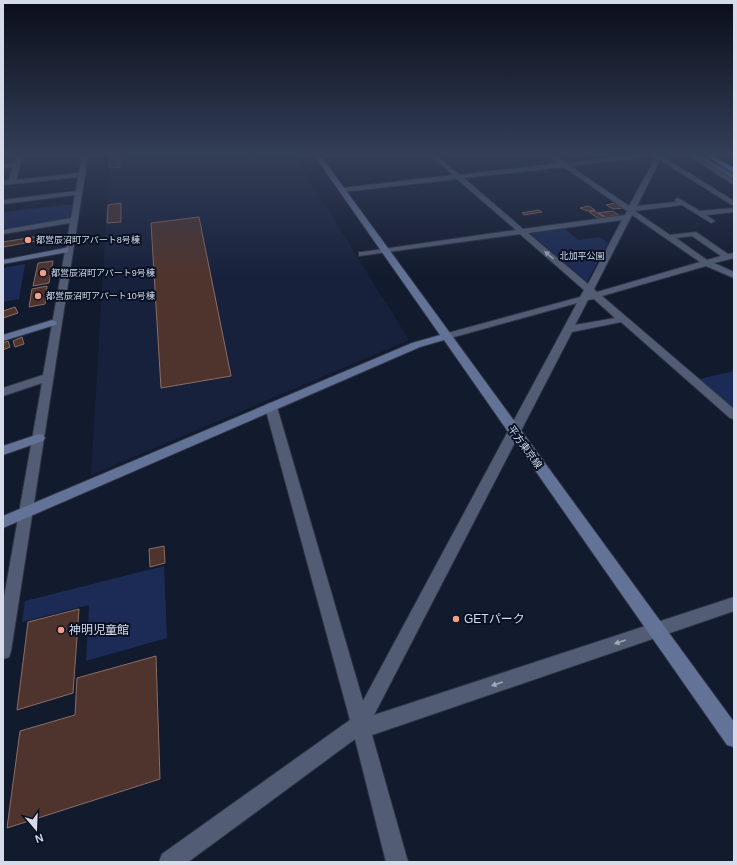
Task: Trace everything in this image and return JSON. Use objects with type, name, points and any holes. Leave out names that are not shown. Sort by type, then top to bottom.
[{"type":"main road","name":"平方東京線","points":[[347,195],[514,432],[734,738]]},
{"type":"main road","points":[[3,262],[68,250]]},
{"type":"main road","points":[[3,338],[55,322]]},
{"type":"main road","points":[[3,522],[416,345],[446,336]]},
{"type":"main road","points":[[3,451],[39,438]]},
{"type":"street","points":[[3,202],[60,195]]},
{"type":"street","points":[[3,651],[49,377],[55,322],[80,195]]},
{"type":"street","points":[[480,195],[522,232],[589,295],[623,319],[734,415]]},
{"type":"street","points":[[607,195],[706,264],[734,276]]},
{"type":"street","points":[[360,727],[567,330],[589,295],[637,195]]},
{"type":"street","points":[[721,195],[734,204]]},
{"type":"street","points":[[674,197],[711,221]]},
{"type":"street","points":[[362,254],[522,232],[629,212],[684,204]]},
{"type":"street","points":[[699,213],[734,210]]},
{"type":"street","points":[[3,232],[75,220]]},
{"type":"street","points":[[669,237],[693,234],[730,256]]},
{"type":"street","points":[[446,336],[730,256]]},
{"type":"street","points":[[567,330],[623,319]]},
{"type":"street","points":[[3,392],[49,377]]},
{"type":"street","points":[[271,407],[397,862]]},
{"type":"street","points":[[170,862],[360,727],[734,604]]},
{"type":"shaded area","points":[[108,195],[319,195],[409,340],[91,475]]},
{"type":"green space","points":[[73,204],[70,219],[3,229],[3,212]]},
{"type":"green space","name":"北加平公園","points":[[564,228],[578,240],[600,237],[608,243],[587,282],[530,233]]},
{"type":"green space","points":[[25,264],[19,299],[3,302],[3,268]]},
{"type":"green space","points":[[734,371],[734,410],[699,379]]},
{"type":"green space","points":[[164,566],[167,638],[86,661],[89,605],[22,622],[25,601]]},
{"type":"building","points":[[121,203],[121,222],[107,223],[108,205]]},
{"type":"building","points":[[615,203],[622,208],[613,209],[606,205]]},
{"type":"building","points":[[589,206],[595,210],[588,211],[580,208]]},
{"type":"building","points":[[538,210],[542,212],[524,215],[522,213]]},
{"type":"building","points":[[595,211],[604,217],[598,218],[589,212]]},
{"type":"building","points":[[612,211],[619,215],[606,217],[598,213]]},
{"type":"building","points":[[199,217],[231,376],[161,388],[151,223]]},
{"type":"building","name":"都営辰沼町アパート8号棟","points":[[52,234],[53,238],[3,247],[3,242]]},
{"type":"building","name":"都営辰沼町アパート9号棟","points":[[53,261],[49,283],[33,286],[38,263]]},
{"type":"building","name":"都営辰沼町アパート10号棟","points":[[47,286],[45,304],[29,307],[32,289]]},
{"type":"building","points":[[15,307],[18,313],[3,318],[3,311]]},
{"type":"building","points":[[22,337],[24,344],[15,347],[13,341]]},
{"type":"building","points":[[8,341],[10,347],[3,350],[3,343]]},
{"type":"building","points":[[164,546],[165,563],[150,567],[149,549]]},
{"type":"building","points":[[79,609],[73,693],[17,710],[28,622]]},
{"type":"building","points":[[156,656],[160,779],[7,828],[20,731],[75,715],[77,678]]},
{"type":"place","name":"都営辰沼町アパート8号棟","points":[[28,240]]},
{"type":"place","name":"都営辰沼町アパート9号棟","points":[[43,273]]},
{"type":"place","name":"都営辰沼町アパート10号棟","points":[[38,296]]},
{"type":"place","name":"GETパーク","points":[[456,619]]},
{"type":"place","name":"神明児童館","points":[[61,630]]}]
